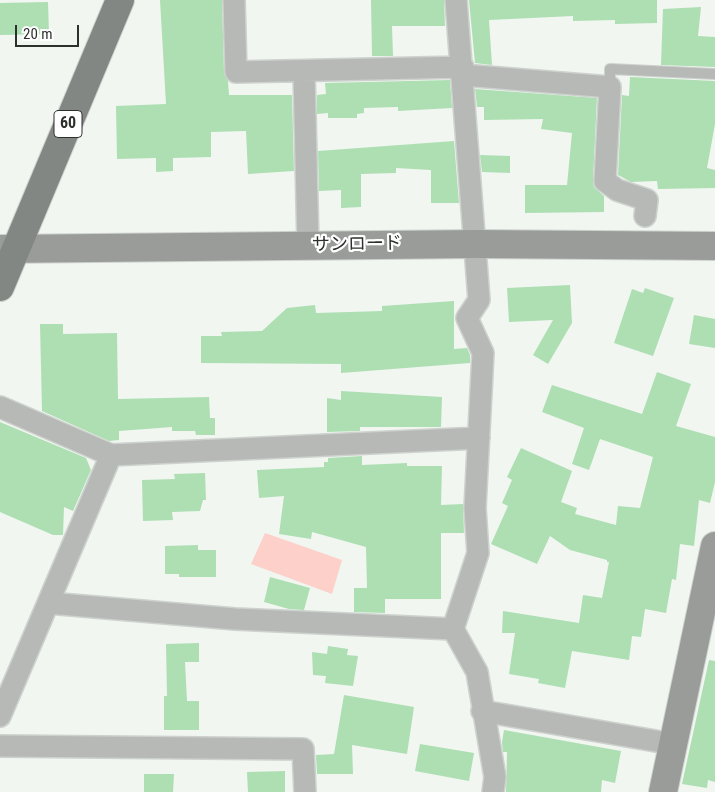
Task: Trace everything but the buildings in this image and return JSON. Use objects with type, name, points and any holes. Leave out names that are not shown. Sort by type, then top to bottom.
[{"type":"main road","name":"60","points":[[0,287],[8,249],[120,0]]},
{"type":"street","points":[[234,0],[236,72],[463,71],[610,87],[605,181],[617,190],[647,200],[646,216]]},
{"type":"street","points":[[456,0],[463,71],[479,300],[467,318],[483,353],[476,508],[478,553],[452,629],[477,672],[482,711],[495,777],[494,792]]},
{"type":"street","points":[[304,71],[308,246]]},
{"type":"street","name":"サンロード","points":[[8,249],[476,244],[715,246]]},
{"type":"street","points":[[0,407],[111,455],[479,438]]},
{"type":"street","points":[[0,716],[111,455]]},
{"type":"street","points":[[663,792],[715,546]]},
{"type":"street","points":[[48,603],[235,619],[452,629]]},
{"type":"street","points":[[482,711],[673,744]]},
{"type":"street","points":[[0,746],[303,749],[306,792]]},
{"type":"lane","points":[[610,87],[610,69],[715,74]]},
{"type":"shaded area","points":[[265,533],[342,560],[332,594],[251,564]]}]
